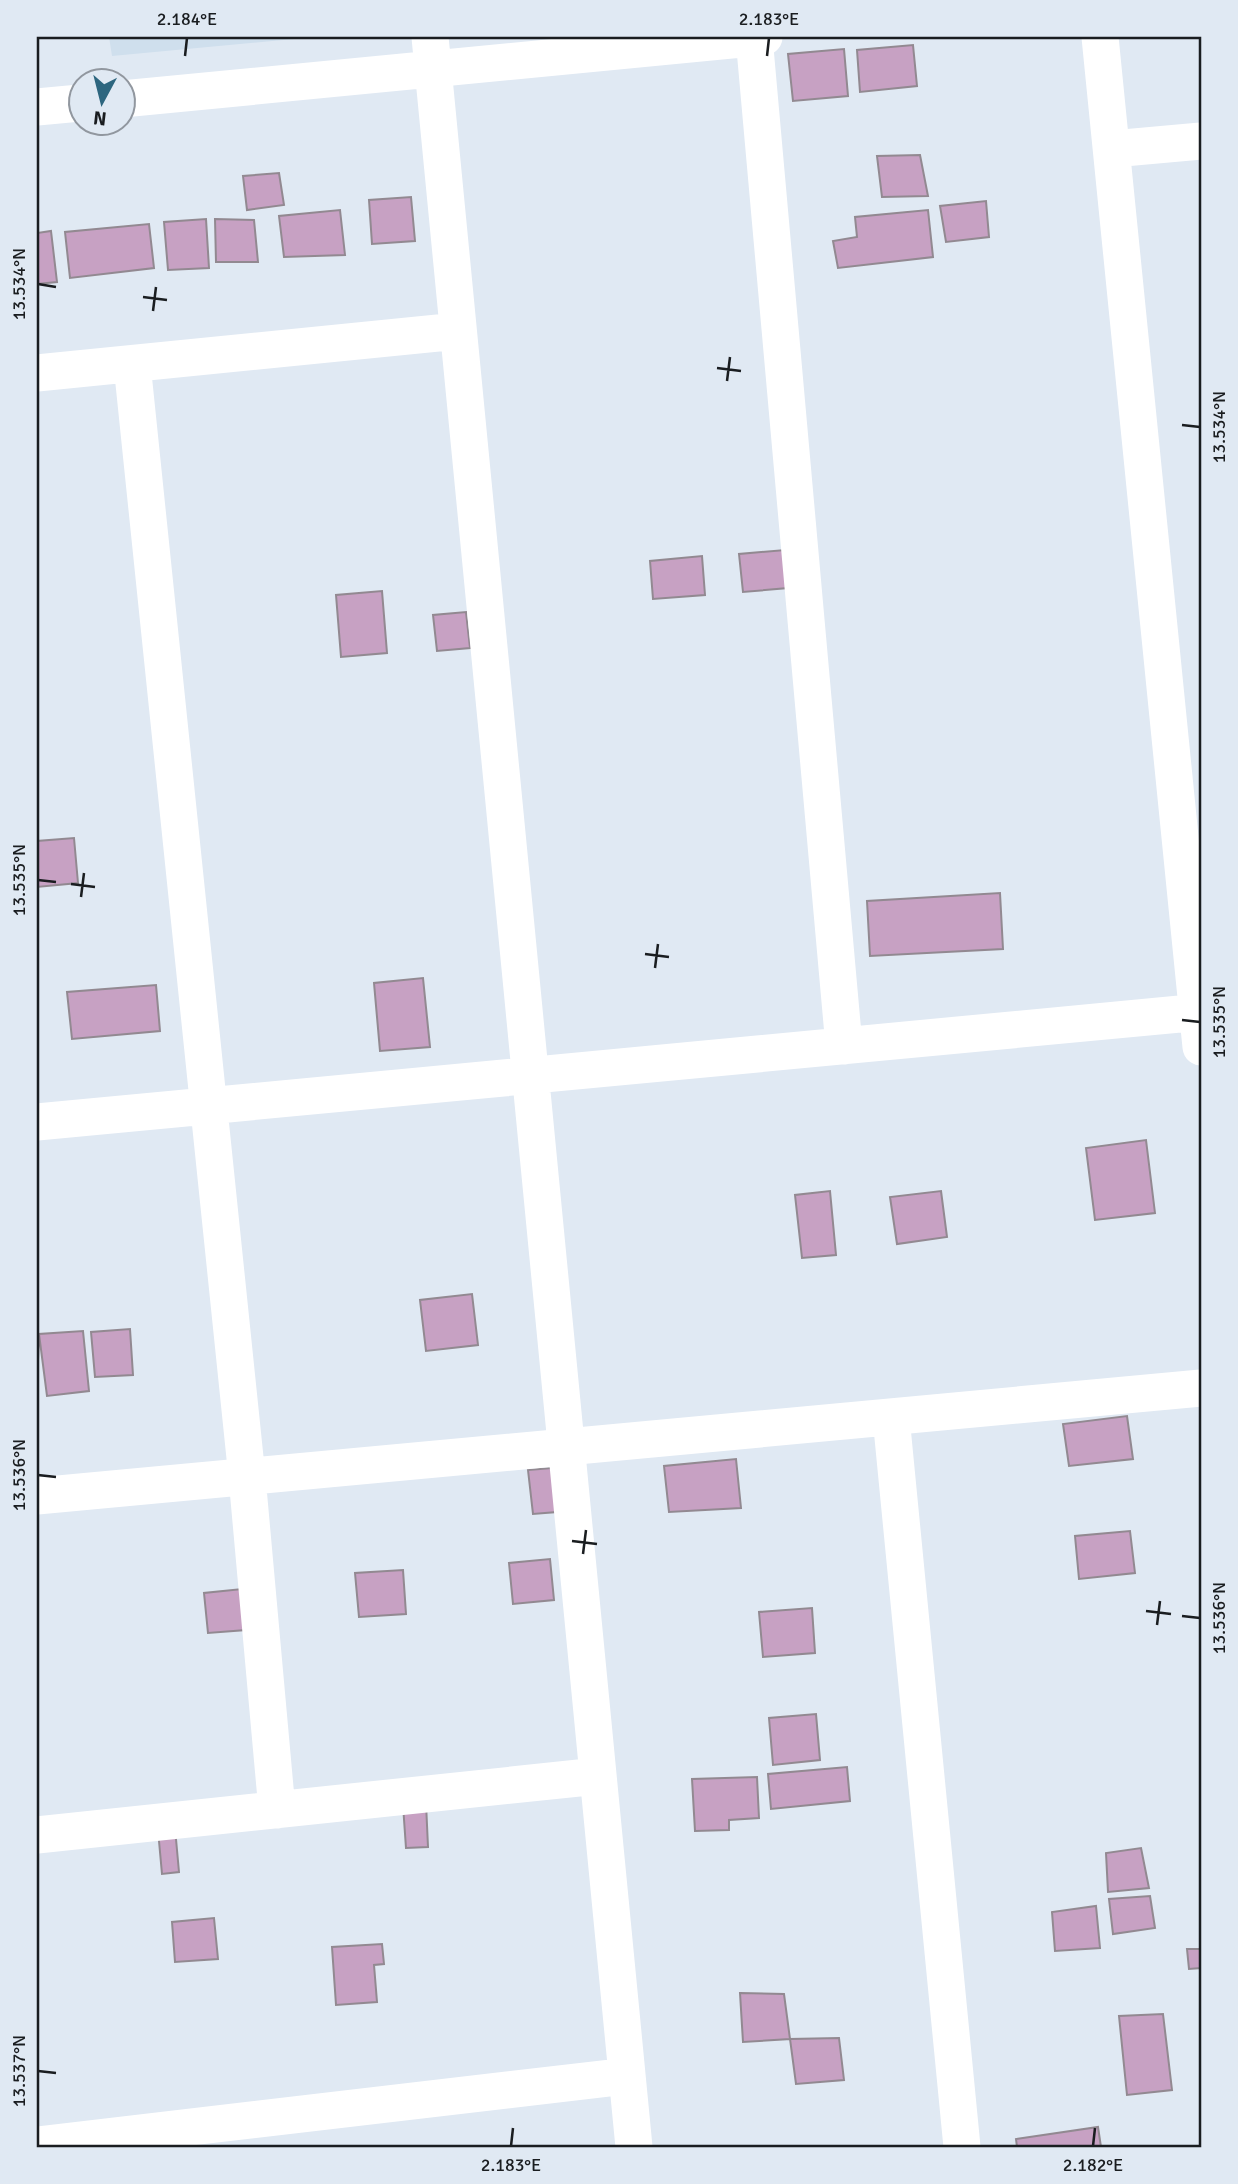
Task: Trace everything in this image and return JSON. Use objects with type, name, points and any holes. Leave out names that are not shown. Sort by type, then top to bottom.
[{"type":"street","points":[[754,37],[844,1046]]},
{"type":"street","points":[[136,97],[432,53],[764,37]]},
{"type":"street","points":[[37,1122],[844,1046],[1200,1024],[1100,37]]},
{"type":"street","points":[[432,53],[634,2147]]},
{"type":"street","points":[[37,107],[66,104]]},
{"type":"street","points":[[1112,149],[1201,141]]},
{"type":"street","points":[[37,373],[458,331]]},
{"type":"street","points":[[132,364],[247,1477],[277,1810]]},
{"type":"street","points":[[37,1496],[1201,1388]]},
{"type":"street","points":[[891,1417],[962,2147]]},
{"type":"street","points":[[37,1835],[598,1776]]},
{"type":"street","points":[[37,2145],[627,2076]]},
{"type":"shaded area","points":[[109,37],[315,37],[112,56]]},
{"type":"building","points":[[913,45],[917,86],[860,92],[857,50]]},
{"type":"building","points":[[844,49],[848,96],[793,101],[788,54]]},
{"type":"building","points":[[920,155],[928,196],[882,197],[877,156]]},
{"type":"building","points":[[279,173],[284,205],[247,210],[243,176]]},
{"type":"building","points":[[411,197],[415,241],[372,244],[369,200]]},
{"type":"building","points":[[986,201],[989,237],[946,242],[940,206]]},
{"type":"building","points":[[340,210],[345,255],[284,257],[279,216]]},
{"type":"building","points":[[928,210],[933,257],[838,268],[833,241],[857,237],[855,217]]},
{"type":"building","points":[[206,219],[209,268],[168,270],[164,222]]},
{"type":"building","points":[[215,219],[254,220],[258,262],[216,262]]},
{"type":"building","points":[[149,224],[154,268],[70,278],[65,232]]},
{"type":"building","points":[[51,231],[57,282],[37,284],[37,233]]},
{"type":"building","points":[[785,550],[788,588],[743,592],[739,554]]},
{"type":"building","points":[[702,556],[705,595],[653,599],[650,561]]},
{"type":"building","points":[[382,591],[387,653],[341,657],[336,595]]},
{"type":"building","points":[[466,612],[470,648],[437,651],[433,615]]},
{"type":"building","points":[[74,838],[78,883],[37,887],[37,841]]},
{"type":"building","points":[[1000,893],[1003,949],[870,956],[867,901]]},
{"type":"building","points":[[423,978],[430,1047],[380,1051],[374,983]]},
{"type":"building","points":[[156,985],[160,1031],[72,1039],[67,992]]},
{"type":"building","points":[[1146,1140],[1155,1213],[1095,1220],[1086,1148]]},
{"type":"building","points":[[830,1191],[836,1255],[802,1258],[795,1195]]},
{"type":"building","points":[[941,1191],[947,1237],[897,1244],[890,1197]]},
{"type":"building","points":[[472,1294],[478,1345],[426,1351],[420,1300]]},
{"type":"building","points":[[130,1329],[133,1375],[95,1377],[91,1332]]},
{"type":"building","points":[[83,1331],[89,1391],[47,1396],[39,1334]]},
{"type":"building","points":[[37,1334],[39,1334],[37,1386]]},
{"type":"building","points":[[1127,1416],[1133,1459],[1069,1466],[1063,1424]]},
{"type":"building","points":[[736,1459],[741,1508],[669,1512],[664,1466]]},
{"type":"building","points":[[552,1468],[557,1512],[533,1514],[528,1470]]},
{"type":"building","points":[[1130,1531],[1135,1573],[1079,1579],[1075,1536]]},
{"type":"building","points":[[550,1559],[554,1600],[513,1604],[509,1563]]},
{"type":"building","points":[[403,1570],[406,1614],[359,1617],[355,1573]]},
{"type":"building","points":[[242,1589],[246,1630],[208,1633],[204,1593]]},
{"type":"building","points":[[812,1608],[815,1653],[763,1657],[759,1612]]},
{"type":"building","points":[[816,1714],[820,1760],[773,1765],[769,1718]]},
{"type":"building","points":[[847,1767],[850,1801],[771,1809],[768,1774]]},
{"type":"building","points":[[757,1777],[759,1818],[729,1820],[729,1830],[695,1831],[692,1779]]},
{"type":"building","points":[[426,1803],[428,1847],[406,1848],[403,1805]]},
{"type":"building","points":[[175,1828],[179,1872],[162,1874],[158,1830]]},
{"type":"building","points":[[1141,1848],[1149,1888],[1108,1892],[1106,1853]]},
{"type":"building","points":[[1150,1896],[1155,1928],[1113,1934],[1109,1899]]},
{"type":"building","points":[[1096,1906],[1100,1948],[1055,1951],[1052,1912]]},
{"type":"building","points":[[214,1918],[218,1959],[175,1962],[172,1922]]},
{"type":"building","points":[[382,1944],[384,1964],[374,1965],[377,2002],[336,2005],[332,1947]]},
{"type":"building","points":[[1187,1949],[1201,1949],[1201,1968],[1189,1969]]},
{"type":"building","points":[[740,1993],[784,1994],[790,2039],[743,2042]]},
{"type":"building","points":[[1163,2014],[1172,2090],[1127,2095],[1119,2016]]},
{"type":"building","points":[[839,2038],[844,2080],[796,2084],[790,2039]]},
{"type":"building","points":[[1098,2127],[1101,2147],[1017,2147],[1016,2139]]}]
